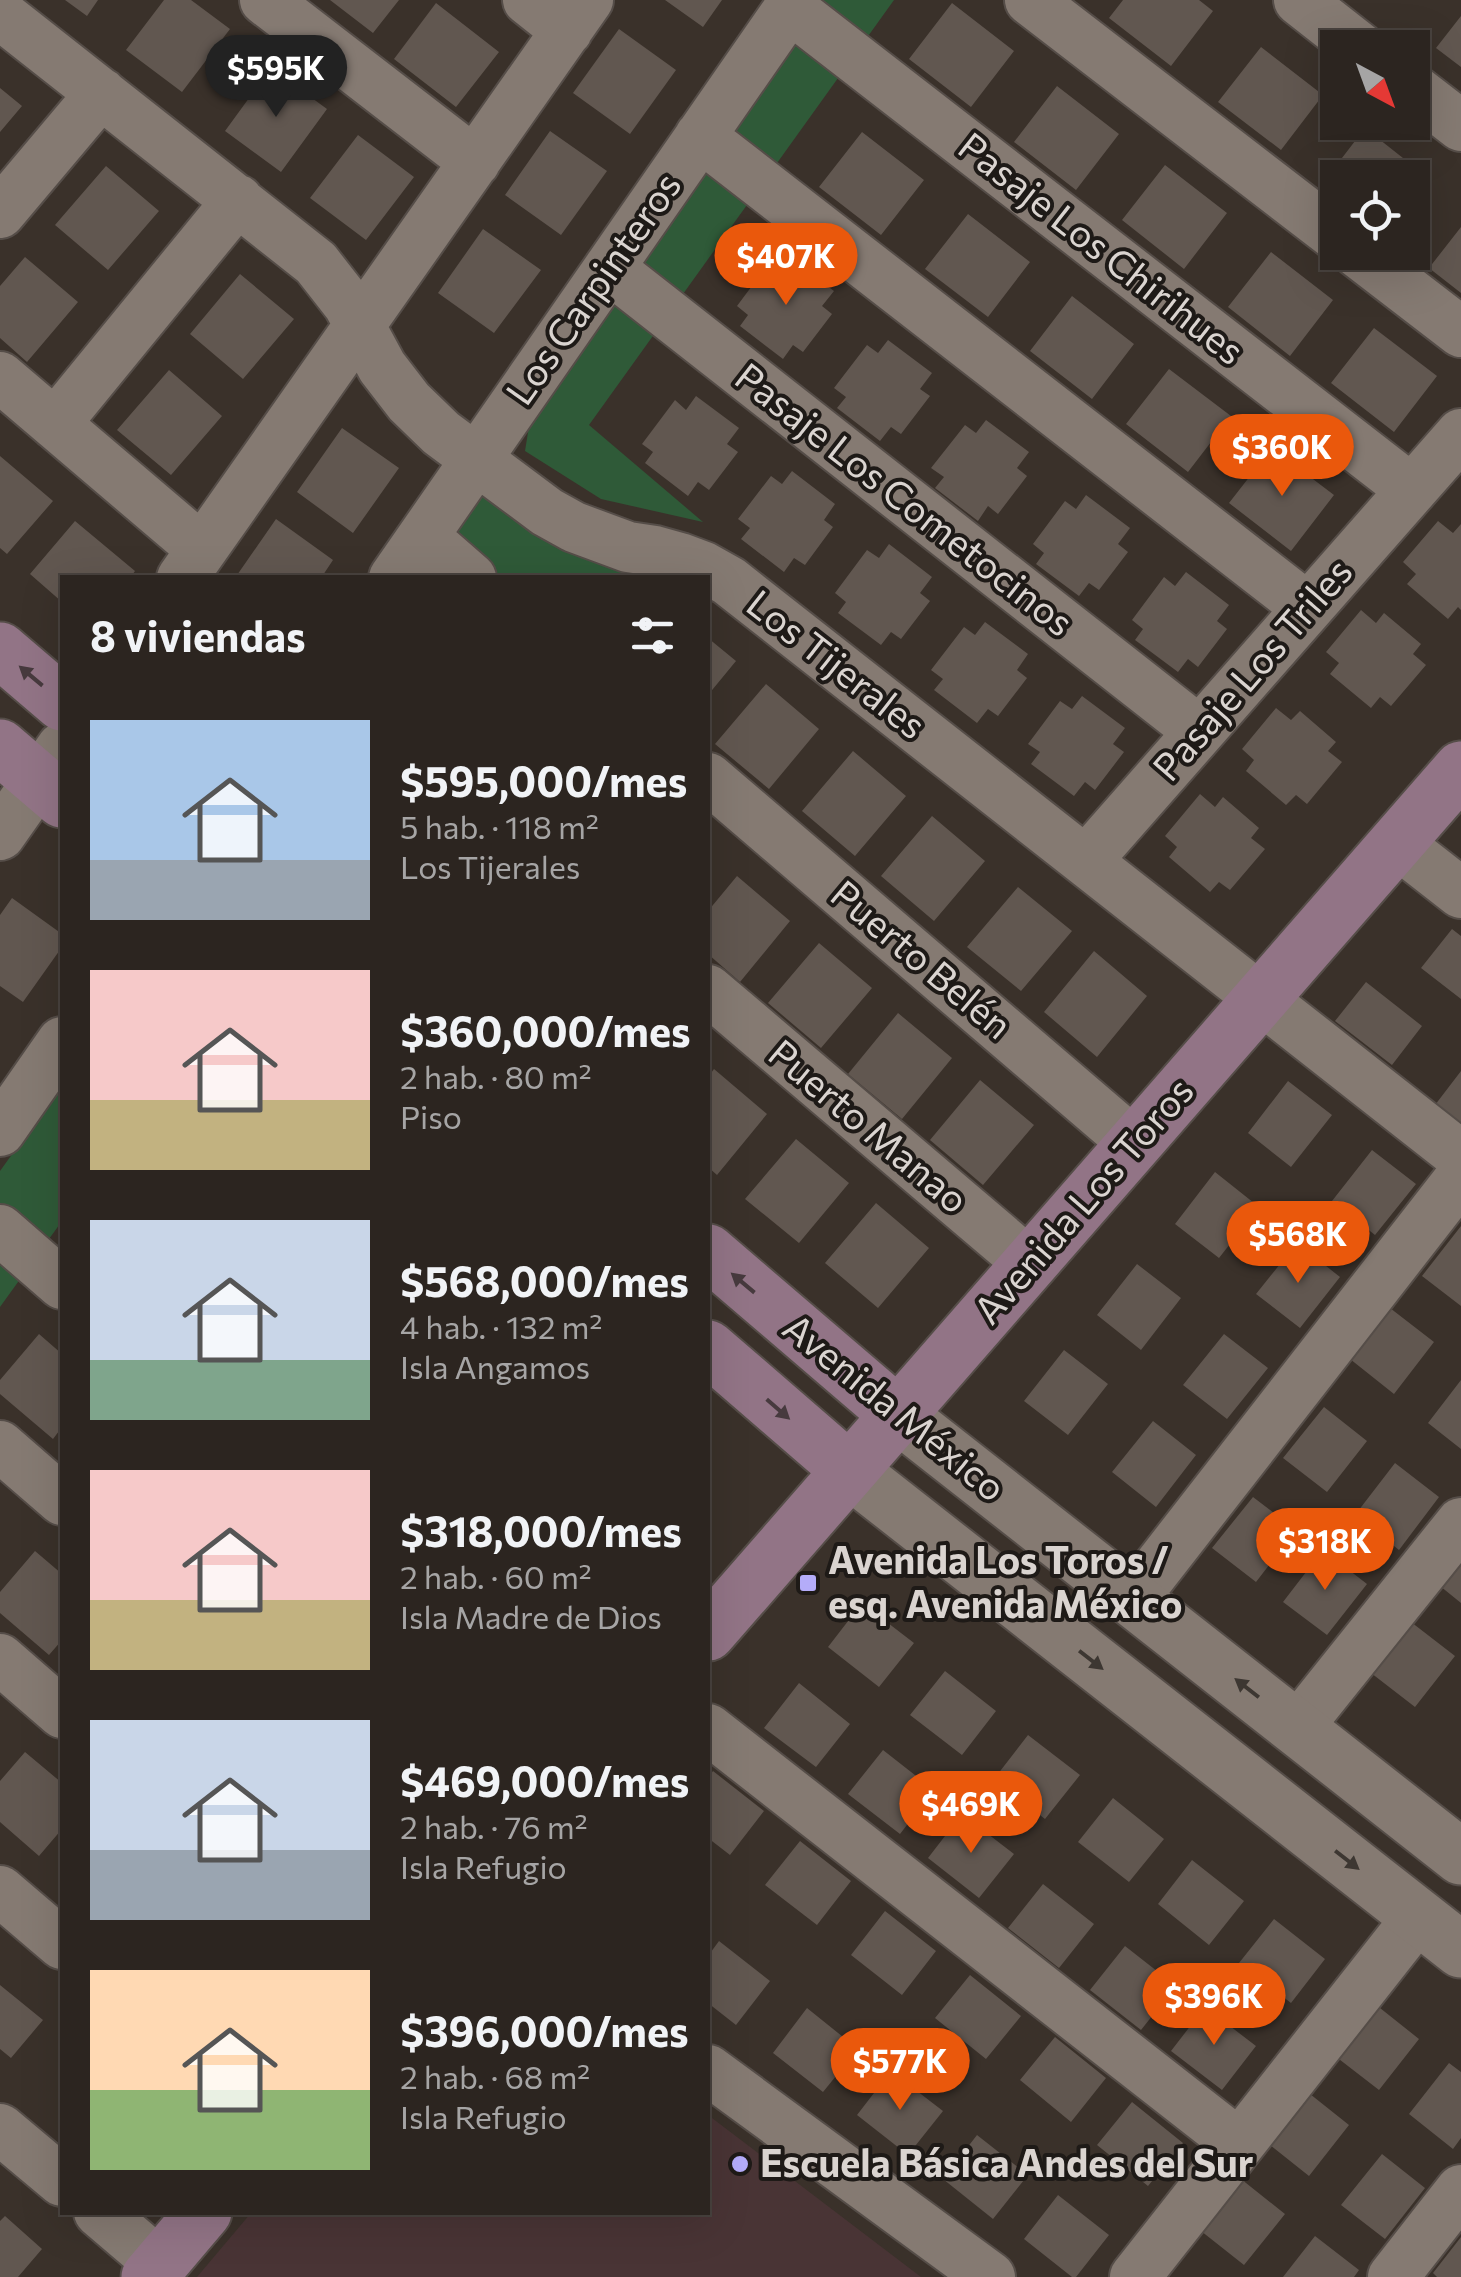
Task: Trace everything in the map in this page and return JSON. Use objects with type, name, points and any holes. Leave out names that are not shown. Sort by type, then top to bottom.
[{"type":"main road","points":[[0,650],[60,701]]},
{"type":"main road","name":"Avenida Los Toros","points":[[710,1631],[1461,770]]},
{"type":"main road","name":"Avenida México","points":[[710,1254],[897,1414]]},
{"type":"main road","name":"Avenida México","points":[[710,1350],[850,1470]]},
{"type":"main road","points":[[154,2270],[201,2215]]},
{"type":"street","points":[[265,0],[475,162]]},
{"type":"street","points":[[0,377],[55,424],[192,563],[578,15],[528,0]]},
{"type":"street","points":[[1030,0],[1320,223]]},
{"type":"street","points":[[1299,0],[1337,30]]},
{"type":"street","name":"Los Carpinteros","points":[[396,575],[792,4]]},
{"type":"street","name":"Pasaje Los Chirihues","points":[[792,4],[1412,490]]},
{"type":"street","name":"Los Tijerales","points":[[0,14],[316,263],[348,304],[382,367],[409,402],[441,433],[574,527],[628,547],[680,558],[728,581],[1461,1156]]},
{"type":"street","points":[[0,213],[100,93]]},
{"type":"street","points":[[1430,102],[1461,126]]},
{"type":"street","points":[[700,136],[1308,608]]},
{"type":"street","points":[[55,424],[238,200]]},
{"type":"street","name":"Pasaje Los Cometocinos","points":[[609,268],[1199,731]]},
{"type":"street","points":[[1381,270],[1461,332]]},
{"type":"street","name":"Pasaje Los Triles","points":[[1086,861],[1461,434]]},
{"type":"street","points":[[423,536],[468,575]]},
{"type":"street","points":[[0,836],[41,768]]},
{"type":"street","name":"Puerto Belén","points":[[710,780],[1134,1143]]},
{"type":"street","points":[[1397,843],[1461,893]]},
{"type":"street","name":"Puerto Manao","points":[[710,992],[1029,1263]]},
{"type":"street","points":[[0,1130],[59,1053]]},
{"type":"street","points":[[1133,1599],[1461,1177]]},
{"type":"street","points":[[0,1230],[60,1282]]},
{"type":"street","name":"Avenida México","points":[[897,1414],[1461,1857]]},
{"type":"street","points":[[0,1446],[60,1498]]},
{"type":"street","name":"Avenida México","points":[[850,1470],[1461,1950]]},
{"type":"street","points":[[1297,1728],[1461,1523]]},
{"type":"street","points":[[0,1659],[60,1712]]},
{"type":"street","points":[[710,1731],[1239,2144]]},
{"type":"street","points":[[0,1891],[60,1942]]},
{"type":"street","points":[[1135,2277],[1418,1917]]},
{"type":"street","points":[[710,2071],[990,2277]]},
{"type":"street","points":[[4,2139],[60,2181]]},
{"type":"street","points":[[1392,2277],[1461,2190]]},
{"type":"street","points":[[102,2215],[154,2270]]},
{"type":"shaded area","name":"Escuela Básica Andes del Sur","points":[[710,2117],[921,2277],[197,2277],[249,2215],[710,2215]]},
{"type":"green space","points":[[813,0],[894,0],[589,425],[703,522],[601,499],[525,451],[533,401]]},
{"type":"green space","points":[[482,492],[656,575],[425,575]]},
{"type":"green space","points":[[60,1088],[60,1224],[0,1307],[0,1171]]},
{"type":"building","points":[[65,0],[98,0],[87,16]]},
{"type":"building","points":[[164,0],[191,0],[230,29],[182,92],[126,50]]},
{"type":"building","points":[[330,0],[399,0],[373,33]]},
{"type":"building","points":[[665,0],[722,0],[703,27]]},
{"type":"building","points":[[1123,0],[1199,0],[1213,11],[1171,66],[1109,18]]},
{"type":"building","points":[[436,3],[499,52],[456,107],[394,59]]},
{"type":"building","points":[[952,3],[1014,51],[971,107],[909,59]]},
{"type":"building","points":[[1461,16],[1461,67],[1436,48]]},
{"type":"building","points":[[619,29],[676,70],[630,134],[573,93]]},
{"type":"building","points":[[1261,47],[1320,93],[1320,99],[1281,150],[1218,102]]},
{"type":"building","points":[[271,68],[327,109],[281,172],[225,131]]},
{"type":"building","points":[[1057,86],[1119,134],[1076,190],[1014,142]]},
{"type":"building","points":[[0,88],[22,106],[0,132]]},
{"type":"building","points":[[550,131],[607,171],[561,235],[505,195]]},
{"type":"building","points":[[862,132],[924,180],[881,235],[819,187]]},
{"type":"building","points":[[358,135],[414,177],[366,240],[310,198]]},
{"type":"building","points":[[1356,140],[1380,140],[1405,160],[1340,160]]},
{"type":"building","points":[[1165,165],[1227,213],[1184,269],[1122,220]]},
{"type":"building","points":[[106,166],[159,211],[108,270],[55,225]]},
{"type":"building","points":[[968,214],[1030,262],[988,317],[925,269]]},
{"type":"building","points":[[1461,227],[1461,293],[1430,267]]},
{"type":"building","points":[[483,229],[541,270],[494,333],[438,293]]},
{"type":"building","points":[[1271,252],[1333,300],[1290,356],[1228,307]]},
{"type":"building","points":[[25,257],[78,302],[27,362],[0,338],[0,286]]},
{"type":"building","points":[[791,258],[834,291],[822,306],[832,314],[803,352],[793,345],[783,359],[740,326],[748,315],[737,306],[769,263],[780,271]]},
{"type":"building","points":[[240,274],[294,319],[243,379],[190,334]]},
{"type":"building","points":[[1072,296],[1134,344],[1092,399],[1030,351]]},
{"type":"building","points":[[1374,328],[1437,376],[1394,432],[1331,383]]},
{"type":"building","points":[[888,340],[932,373],[920,389],[930,396],[901,434],[891,427],[880,441],[837,408],[846,397],[834,388],[867,345],[878,353]]},
{"type":"building","points":[[1169,369],[1231,416],[1188,472],[1126,424]]},
{"type":"building","points":[[169,370],[222,416],[171,475],[117,430]]},
{"type":"building","points":[[696,396],[739,428],[727,444],[738,452],[709,490],[698,482],[688,496],[645,463],[653,452],[642,444],[675,400],[686,410]]},
{"type":"building","points":[[986,420],[1029,452],[1017,468],[1027,476],[998,514],[988,506],[978,521],[935,488],[944,477],[931,468],[965,425],[976,433]]},
{"type":"building","points":[[342,428],[399,468],[353,533],[297,492]]},
{"type":"building","points":[[1272,448],[1334,495],[1291,551],[1229,503]]},
{"type":"building","points":[[0,456],[53,501],[7,554],[0,548]]},
{"type":"building","points":[[792,471],[835,504],[824,520],[833,527],[805,565],[794,558],[784,572],[741,539],[750,528],[738,519],[771,476],[782,484]]},
{"type":"building","points":[[1086,495],[1130,528],[1118,544],[1128,552],[1099,590],[1089,583],[1079,596],[1036,564],[1044,553],[1033,544],[1065,501],[1076,509]]},
{"type":"building","points":[[276,519],[333,560],[323,575],[237,575]]},
{"type":"building","points":[[75,521],[135,571],[132,575],[60,575],[60,600],[30,574]]},
{"type":"building","points":[[1438,521],[1453,533],[1461,524],[1461,610],[1458,607],[1448,619],[1407,584],[1416,574],[1403,562]]},
{"type":"building","points":[[889,544],[932,577],[920,593],[930,601],[901,639],[891,632],[881,645],[838,613],[846,602],[835,593],[867,550],[879,558]]},
{"type":"building","points":[[1186,572],[1229,605],[1217,621],[1227,629],[1198,667],[1188,659],[1178,672],[1135,640],[1143,629],[1132,620],[1164,577],[1175,586]]},
{"type":"building","points":[[1361,610],[1376,623],[1384,613],[1421,644],[1413,654],[1426,665],[1391,706],[1380,697],[1371,708],[1330,674],[1339,663],[1326,652]]},
{"type":"building","points":[[985,622],[1028,654],[1017,670],[1027,678],[998,716],[988,709],[977,723],[934,690],[943,679],[931,670],[964,627],[975,635]]},
{"type":"building","points":[[710,640],[736,661],[710,693]]},
{"type":"building","points":[[766,684],[819,729],[769,789],[715,744]]},
{"type":"building","points":[[1082,696],[1125,728],[1113,744],[1124,752],[1095,790],[1085,782],[1074,796],[1031,764],[1040,752],[1028,744],[1060,701],[1072,709]]},
{"type":"building","points":[[1276,708],[1291,720],[1300,711],[1336,742],[1328,751],[1342,762],[1307,804],[1296,795],[1286,805],[1246,771],[1254,760],[1242,749]]},
{"type":"building","points":[[853,751],[906,796],[855,856],[802,811]]},
{"type":"building","points":[[1200,794],[1215,807],[1223,797],[1259,828],[1251,838],[1265,849],[1230,890],[1219,882],[1210,892],[1169,857],[1177,847],[1165,836]]},
{"type":"building","points":[[932,816],[985,861],[934,921],[881,876]]},
{"type":"building","points":[[737,876],[790,921],[740,982],[710,956],[710,909]]},
{"type":"building","points":[[1018,887],[1072,931],[1021,991],[967,947]]},
{"type":"building","points":[[12,898],[60,933],[60,950],[23,1002],[0,986],[0,915]]},
{"type":"building","points":[[1452,929],[1461,936],[1461,999],[1421,968]]},
{"type":"building","points":[[819,943],[872,988],[821,1048],[768,1003]]},
{"type":"building","points":[[1094,951],[1147,996],[1097,1057],[1044,1012]]},
{"type":"building","points":[[1366,982],[1422,1026],[1392,1065],[1335,1021]]},
{"type":"building","points":[[898,1013],[952,1058],[902,1119],[848,1074]]},
{"type":"building","points":[[714,1069],[767,1114],[717,1175],[710,1169],[710,1074]]},
{"type":"building","points":[[1461,1071],[1461,1126],[1435,1105]]},
{"type":"building","points":[[980,1080],[1034,1125],[983,1185],[930,1140]]},
{"type":"building","points":[[1288,1081],[1332,1115],[1291,1167],[1248,1133]]},
{"type":"building","points":[[796,1139],[849,1183],[799,1243],[745,1199]]},
{"type":"building","points":[[1372,1150],[1416,1184],[1375,1235],[1332,1201]]},
{"type":"building","points":[[1215,1172],[1259,1207],[1219,1258],[1175,1224]]},
{"type":"building","points":[[876,1203],[929,1248],[878,1308],[825,1263]]},
{"type":"building","points":[[1461,1226],[1461,1306],[1422,1276]]},
{"type":"building","points":[[1297,1243],[1340,1277],[1300,1328],[1256,1294]]},
{"type":"building","points":[[1137,1264],[1181,1298],[1141,1350],[1097,1315]]},
{"type":"building","points":[[1390,1308],[1434,1342],[1394,1394],[1350,1359]]},
{"type":"building","points":[[39,1334],[60,1352],[60,1430],[53,1439],[0,1394],[0,1380]]},
{"type":"building","points":[[1224,1334],[1268,1368],[1227,1419],[1183,1385]]},
{"type":"building","points":[[1064,1350],[1108,1384],[1068,1435],[1024,1401]]},
{"type":"building","points":[[1461,1380],[1461,1449],[1428,1423]]},
{"type":"building","points":[[1324,1407],[1367,1441],[1327,1492],[1283,1458]]},
{"type":"building","points":[[1153,1421],[1196,1455],[1156,1507],[1112,1472]]},
{"type":"building","points":[[1395,1463],[1439,1497],[1399,1550],[1355,1515]]},
{"type":"building","points":[[1253,1497],[1296,1530],[1256,1582],[1212,1548]]},
{"type":"building","points":[[1323,1550],[1367,1584],[1327,1635],[1283,1602]]},
{"type":"building","points":[[35,1551],[60,1572],[60,1642],[49,1655],[0,1613],[0,1592]]},
{"type":"building","points":[[1461,1559],[1461,1603],[1440,1586]]},
{"type":"building","points":[[862,1603],[914,1643],[879,1687],[828,1647]]},
{"type":"building","points":[[1411,1622],[1455,1656],[1415,1707],[1371,1673]]},
{"type":"building","points":[[945,1671],[996,1711],[962,1755],[910,1715]]},
{"type":"building","points":[[799,1683],[850,1724],[816,1767],[764,1728]]},
{"type":"building","points":[[1028,1735],[1080,1775],[1045,1819],[994,1779]]},
{"type":"building","points":[[883,1750],[934,1790],[900,1834],[848,1794]]},
{"type":"building","points":[[25,1752],[60,1781],[60,1831],[39,1856],[0,1822],[0,1781]]},
{"type":"building","points":[[713,1771],[764,1811],[730,1855],[710,1840]]},
{"type":"building","points":[[1113,1798],[1164,1839],[1129,1882],[1078,1842]]},
{"type":"building","points":[[962,1814],[1014,1854],[979,1898],[928,1858]]},
{"type":"building","points":[[800,1841],[851,1881],[817,1925],[765,1885]]},
{"type":"building","points":[[1192,1860],[1244,1901],[1209,1945],[1158,1904]]},
{"type":"building","points":[[1043,1884],[1094,1924],[1059,1968],[1008,1928]]},
{"type":"building","points":[[885,1911],[936,1951],[902,1995],[851,1955]]},
{"type":"building","points":[[1274,1919],[1325,1959],[1291,2003],[1239,1963]]},
{"type":"building","points":[[719,1941],[770,1981],[736,2025],[710,2005],[710,1953]]},
{"type":"building","points":[[1125,1946],[1176,1986],[1141,2030],[1090,1990]]},
{"type":"building","points":[[970,1975],[1021,2016],[986,2059],[935,2018]]},
{"type":"building","points":[[0,1985],[43,2020],[11,2058],[0,2049]]},
{"type":"building","points":[[1375,2004],[1419,2039],[1379,2090],[1335,2056]]},
{"type":"building","points":[[1205,2007],[1256,2046],[1222,2090],[1171,2051]]},
{"type":"building","points":[[807,2008],[858,2049],[823,2092],[773,2053]]},
{"type":"building","points":[[1055,2037],[1106,2078],[1071,2122],[1020,2080]]},
{"type":"building","points":[[1449,2063],[1461,2072],[1461,2138],[1453,2149],[1409,2114]]},
{"type":"building","points":[[891,2071],[943,2111],[908,2155],[857,2115]]},
{"type":"building","points":[[1305,2090],[1349,2125],[1309,2176],[1265,2141]]},
{"type":"building","points":[[1132,2102],[1183,2143],[1148,2186],[1097,2145]]},
{"type":"building","points":[[977,2135],[1028,2175],[993,2219],[943,2179]]},
{"type":"building","points":[[1382,2154],[1425,2188],[1385,2239],[1341,2205]]},
{"type":"building","points":[[1241,2179],[1285,2214],[1244,2265],[1201,2231]]},
{"type":"building","points":[[1058,2195],[1109,2235],[1076,2277],[1024,2239]]},
{"type":"building","points":[[5,2216],[42,2249],[18,2277],[0,2277],[0,2221]]},
{"type":"building","points":[[1315,2236],[1359,2270],[1354,2277],[1283,2277]]},
{"type":"building","points":[[1461,2237],[1461,2277],[1437,2277],[1433,2273]]},
{"type":"place","name":"Avenida Los Toros / esq. Avenida México","points":[[808,1583]]},
{"type":"place","name":"Escuela Básica Andes del Sur","points":[[740,2164]]}]
